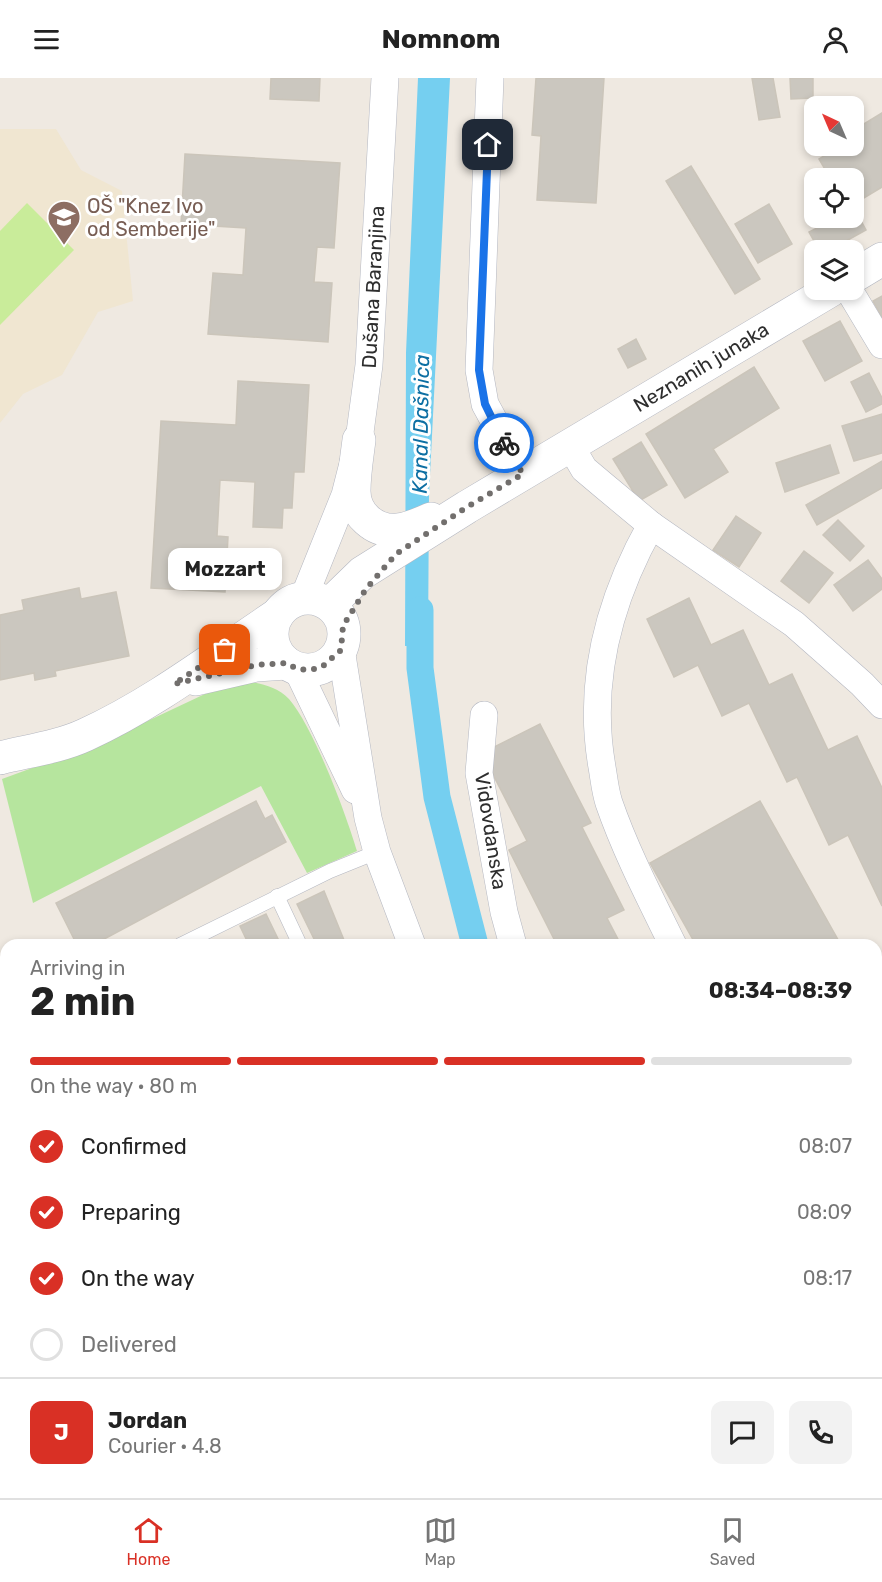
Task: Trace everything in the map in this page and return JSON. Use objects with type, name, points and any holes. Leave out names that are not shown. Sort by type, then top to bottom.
[{"type":"main road","points":[[864,270],[882,259]]},
{"type":"main road","name":"Neznanih junaka","points":[[395,542],[414,527],[467,507],[814,300]]},
{"type":"main road","points":[[174,684],[256,665],[291,666],[310,670],[322,667],[328,616],[366,589],[395,542],[357,510],[353,493],[359,440]]},
{"type":"main road","points":[[0,758],[83,736],[135,709],[276,615],[293,600],[328,616]]},
{"type":"main road","points":[[276,615],[272,627],[272,641],[277,653],[291,666]]},
{"type":"street","name":"Dušana Baranjina","points":[[328,616],[340,549],[345,495],[359,440],[369,365],[385,78]]},
{"type":"street","points":[[490,78],[479,370],[485,404],[523,474]]},
{"type":"street","points":[[855,300],[882,345]]},
{"type":"street","points":[[570,445],[584,468],[651,525],[794,624],[862,684],[882,705]]},
{"type":"street","points":[[651,525],[636,551],[609,619],[600,662],[597,707],[600,753],[608,800],[629,854],[670,939]]},
{"type":"street","points":[[328,616],[368,818],[377,852],[410,939]]},
{"type":"street","points":[[291,666],[368,818]]},
{"type":"street","name":"Vidovdanska","points":[[484,715],[479,773],[504,912],[511,939]]},
{"type":"lane","points":[[192,939],[277,896],[377,852]]},
{"type":"lane","points":[[277,896],[297,939]]},
{"type":"shaded area","name":"OŠ \"Knez Ivo od Semberije\"","points":[[0,129],[56,129],[81,170],[122,191],[133,301],[98,312],[62,375],[23,394],[0,423]]},
{"type":"green space","points":[[27,203],[74,250],[0,325],[0,231]]},
{"type":"green space","points":[[252,682],[281,692],[299,712],[319,750],[357,851],[307,873],[261,786],[33,903],[2,779],[103,742],[224,685]]},
{"type":"water","points":[[418,78],[450,78],[429,495],[428,646],[405,646],[406,353]]},
{"type":"building","points":[[271,78],[320,78],[319,101],[270,99]]},
{"type":"building","points":[[536,78],[604,78],[596,203],[537,200],[541,136],[532,135]]},
{"type":"building","points":[[752,78],[773,78],[780,117],[759,120]]},
{"type":"building","points":[[790,78],[813,78],[813,96],[791,99]]},
{"type":"building","points":[[882,113],[882,187],[864,198],[864,168],[824,168],[819,159],[824,156],[864,156],[864,124]]},
{"type":"building","points":[[185,154],[340,163],[334,248],[317,247],[314,282],[332,283],[328,342],[208,334],[213,273],[243,275],[246,228],[181,224]]},
{"type":"building","points":[[691,166],[760,279],[735,294],[666,181]]},
{"type":"building","points":[[769,204],[792,244],[758,263],[735,224]]},
{"type":"building","points":[[864,226],[866,230],[848,240],[813,240],[809,232],[817,228]]},
{"type":"building","points":[[882,296],[882,317],[873,301]]},
{"type":"building","points":[[840,321],[862,361],[825,381],[803,341]]},
{"type":"building","points":[[636,339],[646,359],[628,368],[618,349]]},
{"type":"building","points":[[754,367],[779,408],[713,449],[728,472],[685,498],[646,434]]},
{"type":"building","points":[[869,373],[882,398],[882,404],[866,412],[851,382]]},
{"type":"building","points":[[238,381],[309,385],[304,472],[294,472],[292,508],[283,508],[282,528],[253,527],[255,482],[220,480],[217,536],[228,537],[225,592],[151,588],[161,421],[236,425]]},
{"type":"building","points":[[882,414],[882,453],[854,461],[842,426]]},
{"type":"building","points":[[641,442],[667,485],[639,501],[613,459]]},
{"type":"building","points":[[830,445],[839,473],[785,492],[776,463]]},
{"type":"building","points":[[882,461],[882,488],[817,525],[806,505]]},
{"type":"building","points":[[736,516],[761,533],[739,567],[713,550]]},
{"type":"building","points":[[838,520],[864,546],[850,561],[823,535]]},
{"type":"building","points":[[804,551],[833,573],[809,603],[781,581]]},
{"type":"building","points":[[868,560],[882,579],[882,589],[853,611],[834,585]]},
{"type":"building","points":[[79,588],[81,599],[116,592],[129,656],[55,671],[56,676],[35,680],[34,673],[0,680],[0,615],[24,610],[22,600]]},
{"type":"building","points":[[689,598],[711,645],[743,630],[769,685],[792,674],[828,750],[857,736],[882,788],[882,906],[848,835],[829,845],[797,777],[787,782],[749,703],[722,716],[698,665],[674,677],[647,619]]},
{"type":"building","points":[[540,724],[591,823],[582,827],[624,910],[607,918],[618,939],[554,939],[509,850],[527,841],[482,753]]},
{"type":"building","points":[[256,801],[265,819],[272,815],[286,842],[104,939],[74,939],[56,903]]},
{"type":"building","points":[[760,801],[838,939],[693,939],[650,863]]},
{"type":"building","points":[[324,891],[344,939],[314,939],[297,904]]},
{"type":"building","points":[[266,914],[278,939],[246,939],[240,926]]},
{"type":"waterway","name":"Kanal Dašnica","points":[[420,610],[420,668],[437,797],[473,939]]},
{"type":"way so far","points":[[225,650],[174,684],[256,665],[286,663],[297,669],[310,670],[322,667],[333,660],[343,644],[343,626],[366,589],[396,554],[467,507],[523,474],[504,443]]},
{"type":"place","name":"OŠ \"Knez Ivo od Semberije\"","points":[[64,246]]},
{"type":"place","name":"Mozzart","points":[[225,650]]},
{"type":"route","points":[[488,145],[479,370],[485,404],[504,443]]}]
